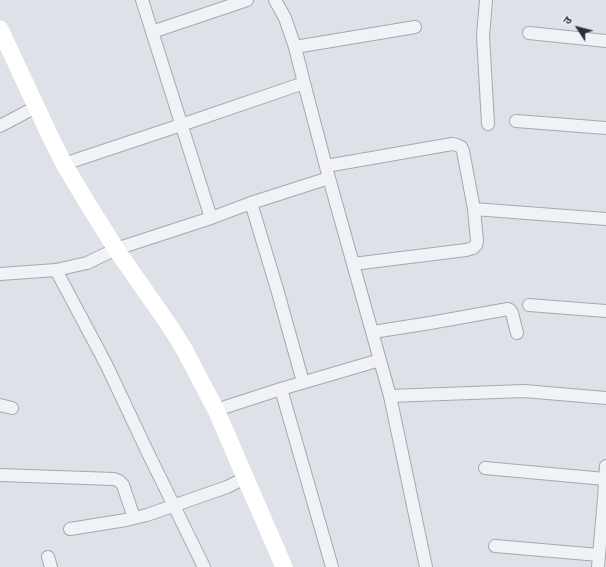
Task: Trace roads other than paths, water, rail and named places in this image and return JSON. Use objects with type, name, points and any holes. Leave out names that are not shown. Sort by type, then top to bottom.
[{"type":"street","points":[[142,0],[211,218]]},
{"type":"street","points":[[152,32],[247,0]]},
{"type":"street","points":[[275,0],[285,18],[295,47],[327,172],[390,396],[426,567]]},
{"type":"street","points":[[486,0],[483,36],[488,124]]},
{"type":"street","points":[[295,47],[415,27]]},
{"type":"street","points":[[0,29],[5,51],[36,107],[64,164],[116,249],[184,349],[216,410],[284,567]]},
{"type":"street","points":[[529,33],[606,41]]},
{"type":"street","points":[[64,164],[304,83]]},
{"type":"street","points":[[6,123],[36,107]]},
{"type":"street","points":[[516,122],[606,128]]},
{"type":"street","points":[[0,274],[56,270],[92,260],[116,249],[211,218],[327,172],[452,144],[461,147],[474,210],[478,240],[476,245],[473,248],[466,250],[353,264]]},
{"type":"street","points":[[251,203],[278,289],[303,382]]},
{"type":"street","points":[[474,210],[606,219]]},
{"type":"street","points":[[56,270],[106,364],[204,567]]},
{"type":"street","points":[[529,305],[606,310]]},
{"type":"street","points":[[372,332],[508,309],[512,313],[517,333]]},
{"type":"street","points":[[216,410],[303,382],[380,360]]},
{"type":"street","points":[[281,389],[332,567]]},
{"type":"street","points":[[390,396],[524,391],[606,398]]},
{"type":"street","points":[[598,567],[605,498],[606,466]]},
{"type":"street","points":[[486,468],[605,479]]},
{"type":"street","points":[[0,475],[64,478],[114,478],[122,485],[134,518]]},
{"type":"street","points":[[70,529],[134,518],[227,487],[245,478]]},
{"type":"street","points":[[495,546],[599,555]]}]
